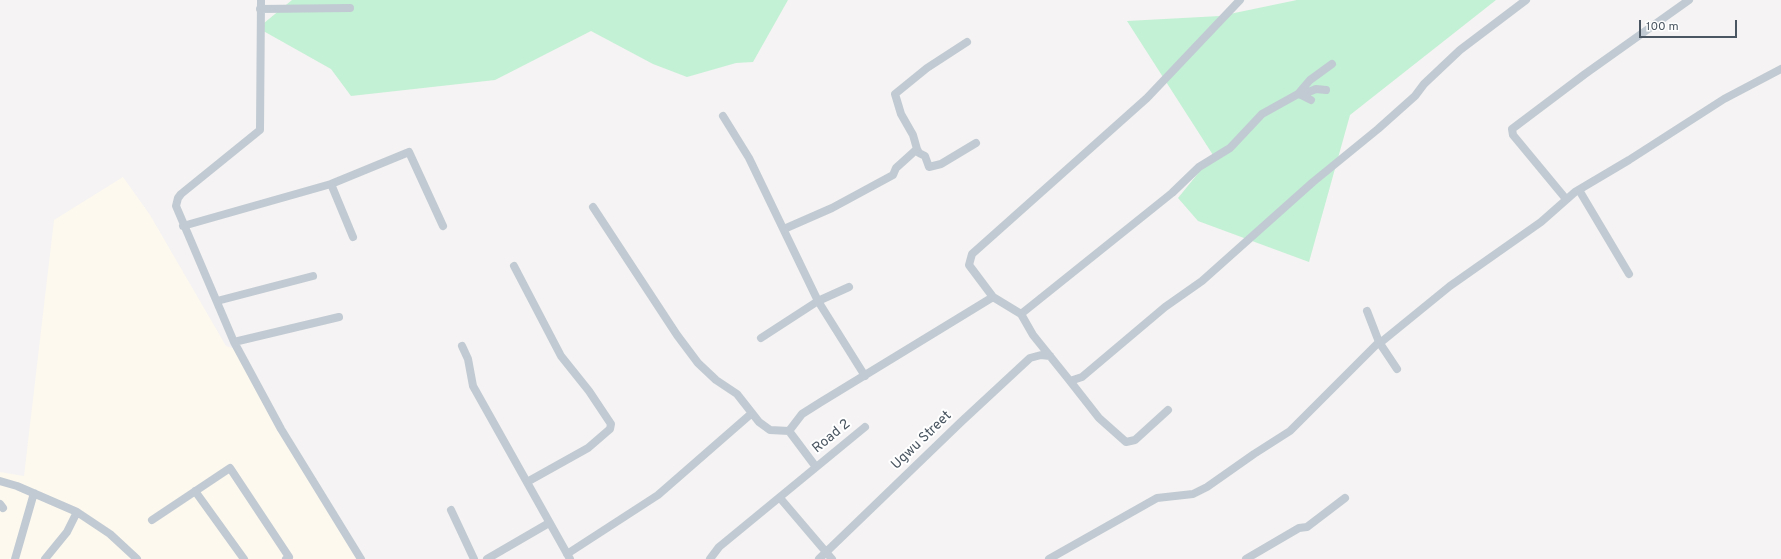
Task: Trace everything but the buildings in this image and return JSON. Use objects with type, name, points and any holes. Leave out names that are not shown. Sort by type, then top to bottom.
[{"type":"street","points":[[261,0],[260,130],[178,198],[176,206],[183,226],[234,342],[285,435],[361,559]]},
{"type":"street","points":[[1168,410],[1135,440],[1126,442],[1099,418],[1033,336],[1021,314],[993,297],[969,265],[972,254],[1148,98],[1240,0]]},
{"type":"street","points":[[1070,381],[1082,377],[1165,307],[1202,281],[1313,182],[1378,129],[1415,96],[1424,84],[1460,50],[1526,0]]},
{"type":"street","points":[[1566,199],[1513,136],[1512,130],[1585,74],[1689,0]]},
{"type":"street","points":[[260,9],[350,8]]},
{"type":"street","points":[[967,42],[927,68],[895,94],[901,114],[913,135],[917,149],[919,153],[925,156],[929,167],[942,164],[976,142]]},
{"type":"street","points":[[1299,95],[1310,80],[1332,64]]},
{"type":"street","points":[[1049,559],[1157,498],[1193,494],[1207,487],[1290,431],[1379,343],[1450,286],[1541,222],[1566,199],[1609,170],[1629,160],[1724,99],[1781,69]]},
{"type":"street","points":[[1021,314],[1118,234],[1172,193],[1199,167],[1230,148],[1262,114],[1312,89],[1326,90]]},
{"type":"street","points":[[1299,95],[1311,100]]},
{"type":"street","points":[[723,116],[749,158],[818,301],[865,376]]},
{"type":"street","points":[[784,229],[832,208],[893,175],[896,168],[917,149]]},
{"type":"street","points":[[183,226],[331,184],[409,152],[443,226]]},
{"type":"street","points":[[331,184],[353,237]]},
{"type":"street","points":[[1579,190],[1629,274]]},
{"type":"street","points":[[593,207],[677,335],[698,363],[716,380],[737,394],[759,422],[770,430],[789,431]]},
{"type":"street","points":[[514,266],[561,356],[589,391],[611,424],[610,428],[588,448],[527,482]]},
{"type":"street","points":[[217,301],[313,276]]},
{"type":"street","points":[[761,338],[818,301],[849,287]]},
{"type":"street","points":[[789,431],[802,414],[993,297]]},
{"type":"street","points":[[1368,311],[1379,343],[1397,369]]},
{"type":"street","points":[[234,342],[339,317]]},
{"type":"street","points":[[462,346],[468,359],[473,386],[569,556],[658,495],[752,413]]},
{"type":"street","name":"Ugwu Street","points":[[819,559],[1030,358],[1042,355],[1050,356]]},
{"type":"street","name":"Road 2","points":[[710,559],[719,547],[865,427]]},
{"type":"street","points":[[789,431],[816,467]]},
{"type":"street","points":[[152,520],[230,468],[288,557],[286,559]]},
{"type":"street","points":[[0,481],[34,493],[77,512],[110,534],[137,559]]},
{"type":"street","points":[[195,491],[244,559]]},
{"type":"street","points":[[15,559],[34,493]]},
{"type":"street","points":[[780,498],[832,559]]},
{"type":"street","points":[[1246,559],[1298,528],[1307,527],[1345,498]]},
{"type":"street","points":[[451,510],[474,559]]},
{"type":"street","points":[[45,559],[67,532],[77,512]]},
{"type":"street","points":[[487,559],[549,523]]},
{"type":"shaded area","points":[[123,177],[150,215],[226,346],[235,349],[362,559],[0,559],[0,472],[24,476],[54,220]]},
{"type":"green space","points":[[292,0],[788,0],[753,62],[736,63],[687,77],[653,64],[591,31],[495,80],[351,96],[331,69],[258,28]]},
{"type":"green space","points":[[1297,0],[1496,0],[1350,115],[1309,262],[1198,221],[1178,198],[1213,155],[1127,21],[1220,16]]}]
